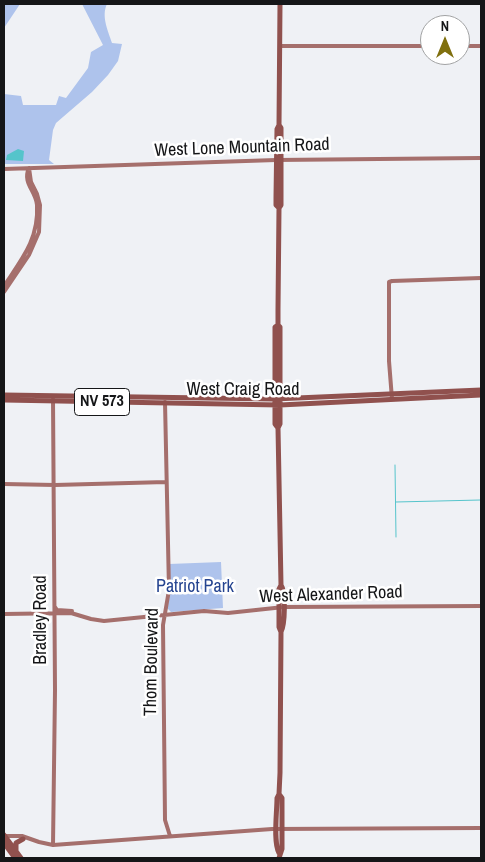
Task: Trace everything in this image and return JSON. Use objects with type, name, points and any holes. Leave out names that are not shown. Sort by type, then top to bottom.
[{"type":"main road","points":[[277,402],[277,340],[280,327],[278,325],[279,208],[281,205],[279,160],[281,128],[279,125],[280,4]]},
{"type":"main road","points":[[278,325],[275,328],[277,340],[277,402],[280,424],[278,428],[281,585],[279,589],[284,626],[281,632],[279,794],[277,798],[279,830],[277,849],[279,856]]},
{"type":"main road","name":"West Craig Road","points":[[392,397],[481,390]]},
{"type":"main road","name":"West Craig Road","points":[[4,395],[53,398],[277,402],[481,395]]},
{"type":"main road","name":"West Craig Road","points":[[4,400],[53,398]]},
{"type":"main road","name":"West Craig Road","points":[[165,400],[214,404],[229,398],[277,402]]},
{"type":"main road","points":[[4,838],[21,858]]},
{"type":"main road","points":[[4,838],[15,858]]},
{"type":"main road","points":[[16,851],[16,843],[23,839]]},
{"type":"street","points":[[280,46],[420,46]]},
{"type":"street","name":"West Lone Mountain Road","points":[[4,168],[279,160],[481,158]]},
{"type":"street","points":[[4,286],[30,246],[36,230],[37,205],[36,199],[28,186],[27,173],[29,168]]},
{"type":"street","points":[[4,292],[29,255],[39,232],[40,205],[31,182],[29,168]]},
{"type":"street","points":[[392,397],[389,361],[389,282],[481,278]]},
{"type":"street","name":"Bradley Road","points":[[53,398],[55,485],[53,844]]},
{"type":"street","name":"Thom Boulevard","points":[[165,400],[169,590],[164,615],[166,820],[170,836]]},
{"type":"street","points":[[4,484],[55,485],[166,482]]},
{"type":"street","points":[[54,606],[57,610],[67,610],[78,615]]},
{"type":"street","name":"West Alexander Road","points":[[4,614],[54,613],[78,615],[104,621],[204,612],[224,613],[282,608],[481,606]]},
{"type":"street","points":[[4,838],[53,844],[279,830],[481,828]]},
{"type":"street","points":[[4,838],[22,836],[32,840]]},
{"type":"green space","points":[[4,4],[20,4],[4,28]]},
{"type":"green space","points":[[82,4],[107,4],[105,18],[112,43],[122,44],[118,61],[92,92],[56,123],[53,130],[49,160],[54,164],[4,164],[4,94],[21,96],[23,105],[56,105],[59,96],[66,98],[88,68],[91,52],[103,45]]},
{"type":"green space","name":"Patriot Park","points":[[221,562],[223,608],[171,612],[167,608],[169,564]]},
{"type":"shaded area","points":[[18,149],[24,151],[23,161],[6,160],[7,155]]},
{"type":"waterway","points":[[395,465],[396,537]]},
{"type":"waterway","points":[[396,502],[481,500]]}]
